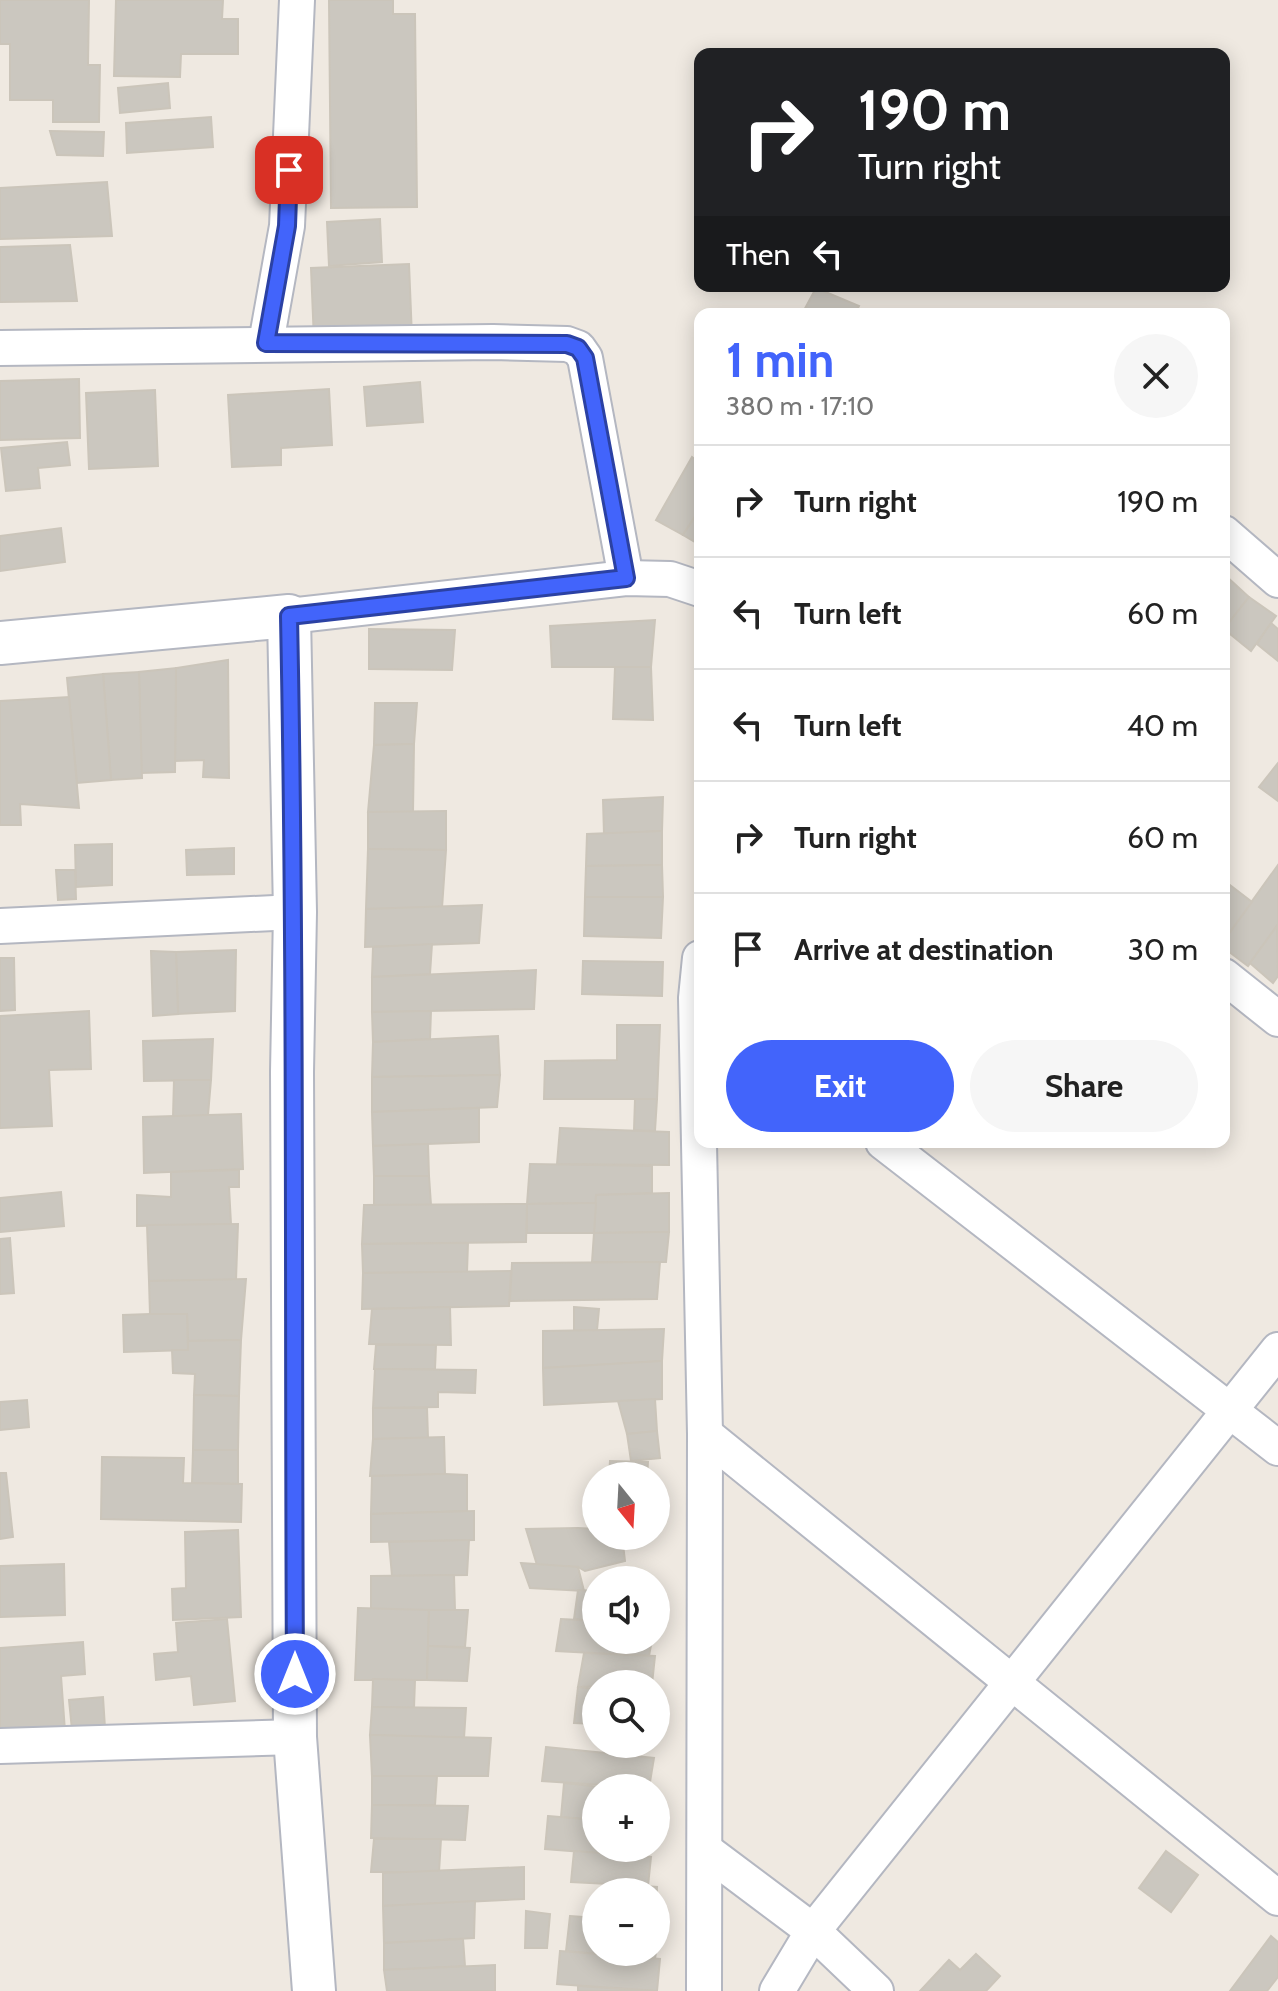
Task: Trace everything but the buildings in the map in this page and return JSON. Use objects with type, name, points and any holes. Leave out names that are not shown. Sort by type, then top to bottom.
[{"type":"street","points":[[266,343],[287,226],[297,0]]},
{"type":"street","points":[[0,348],[493,342],[567,344],[578,348],[585,358],[626,578]]},
{"type":"street","points":[[1230,538],[1278,580]]},
{"type":"street","points":[[0,643],[289,616],[626,578],[670,579],[694,587]]},
{"type":"street","points":[[289,616],[295,912],[292,1072],[295,1737],[314,1991]]},
{"type":"street","points":[[0,926],[295,912]]},
{"type":"street","points":[[1230,981],[1278,1019]]},
{"type":"street","points":[[700,1148],[705,1434],[704,1991]]},
{"type":"street","points":[[891,1148],[1278,1448]]},
{"type":"street","points":[[777,1991],[813,1931],[1278,1350]]},
{"type":"street","points":[[705,1434],[1278,1898]]},
{"type":"street","points":[[0,1746],[295,1737]]},
{"type":"street","points":[[705,1850],[813,1931],[876,1991]]},
{"type":"route","points":[[289,170],[287,226],[266,343],[493,342],[567,344],[578,348],[585,358],[626,578],[289,616],[295,912],[292,1072],[295,1674]]}]
